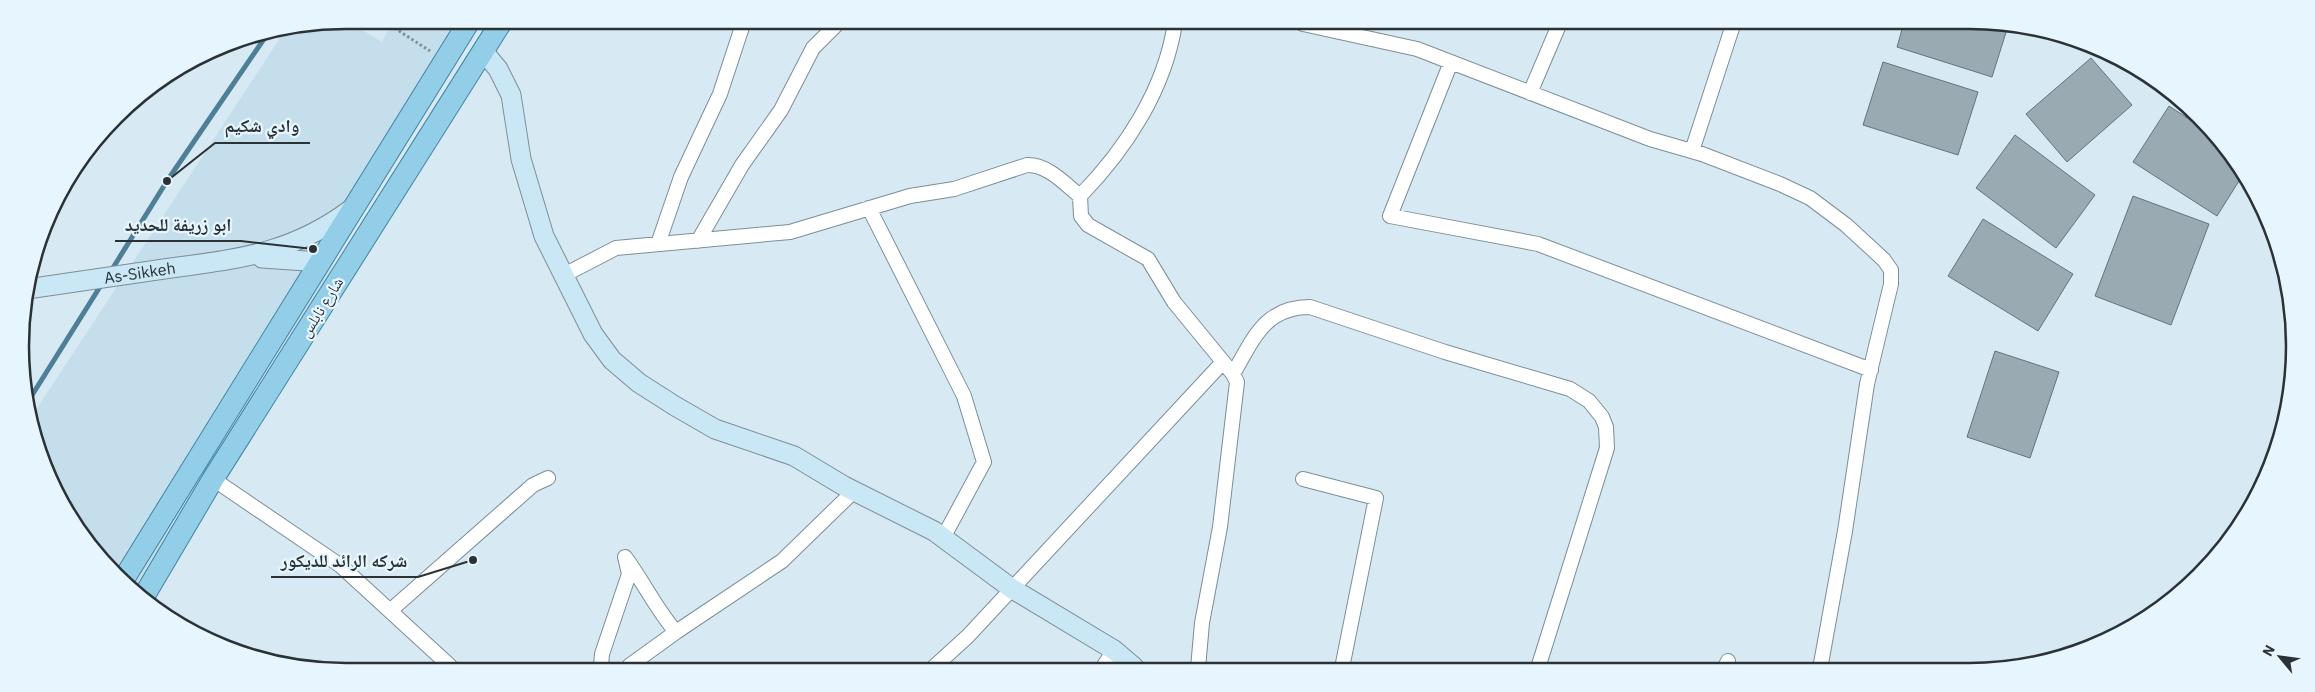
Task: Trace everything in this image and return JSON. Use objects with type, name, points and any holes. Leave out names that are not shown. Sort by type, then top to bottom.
[{"type":"main road","name":"شارع نابلس","points":[[126,574],[465,29]]},
{"type":"main road","name":"شارع نابلس","points":[[146,592],[213,479],[497,29]]},
{"type":"street","points":[[658,244],[681,177],[720,94],[742,29]]},
{"type":"street","points":[[698,241],[742,165],[781,110],[813,48],[832,29]]},
{"type":"street","points":[[1173,29],[1160,76],[1138,123],[1109,165],[1080,196],[1081,216],[1088,225],[1148,259],[1153,264],[1174,302],[1233,374],[1237,382],[1220,526],[1202,623],[1198,663]]},
{"type":"street","points":[[1326,29],[1416,49],[1650,140],[1692,151],[1780,184],[1810,198],[1846,225],[1884,260],[1891,270],[1891,284],[1871,370],[1821,663]]},
{"type":"street","points":[[1530,93],[1557,29]]},
{"type":"street","points":[[1692,151],[1732,29]]},
{"type":"street","points":[[484,51],[498,70],[511,95],[515,128],[529,190],[544,236],[562,276],[593,334],[612,360],[639,383],[715,429],[794,456],[854,490],[934,531],[1011,588],[1114,650],[1129,663]]},
{"type":"street","points":[[1451,62],[1390,216],[1538,244],[1871,370]]},
{"type":"street","points":[[562,276],[616,248],[790,232],[910,196],[954,189],[1027,165],[1035,165],[1045,170],[1080,196]]},
{"type":"street","points":[[251,257],[309,237],[328,227],[355,207]]},
{"type":"street","points":[[869,208],[964,396],[984,462],[944,538]]},
{"type":"street","points":[[251,257],[321,262]]},
{"type":"street","name":"As-Sikkeh","points":[[34,288],[251,257]]},
{"type":"street","points":[[1233,374],[1257,333],[1270,319],[1289,309],[1310,307],[1445,352],[1570,389],[1589,401],[1596,408],[1606,427],[1607,448],[1540,663]]},
{"type":"street","points":[[938,663],[968,636],[1223,362]]},
{"type":"street","points":[[391,610],[533,485],[548,478]]},
{"type":"street","points":[[213,479],[341,566],[447,663]]},
{"type":"street","points":[[1303,479],[1376,498],[1343,663]]},
{"type":"street","points":[[633,663],[782,561],[854,490]]},
{"type":"street","points":[[601,663],[602,654],[628,574],[625,557],[642,579],[663,617],[676,632]]},
{"type":"street","points":[[1106,663],[1114,650]]},
{"type":"path","points":[[396,29],[446,60]]},
{"type":"shaded area","points":[[325,29],[361,29],[382,42],[388,29],[465,29],[340,250],[276,386],[144,591],[107,555],[71,505],[53,467],[36,410],[282,36]]},
{"type":"building","points":[[1902,29],[2007,31],[1992,77],[1897,47]]},
{"type":"building","points":[[2091,58],[2132,105],[2067,162],[2026,114]]},
{"type":"building","points":[[1883,62],[1978,92],[1958,155],[1863,125]]},
{"type":"building","points":[[2169,106],[2192,121],[2208,137],[2240,180],[2217,216],[2133,162]]},
{"type":"building","points":[[2015,135],[2095,195],[2056,248],[1976,188]]},
{"type":"building","points":[[2133,196],[2209,224],[2171,325],[2095,296]]},
{"type":"building","points":[[1983,219],[2073,274],[2038,331],[1948,276]]},
{"type":"building","points":[[1995,351],[2059,372],[2030,458],[1967,437]]},
{"type":"waterway","points":[[111,271],[167,181],[263,40]]},
{"type":"waterway","points":[[32,395],[103,282]]},
{"type":"place","name":"وادي شكيم","points":[[167,181]]},
{"type":"place","name":"ابو زريفة للحديد","points":[[313,249]]},
{"type":"place","name":"شركه الرائد للديكور","points":[[473,560]]}]
